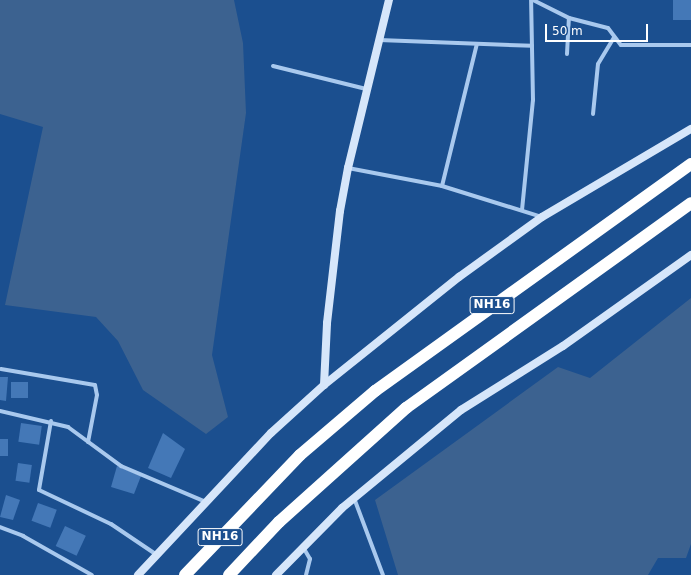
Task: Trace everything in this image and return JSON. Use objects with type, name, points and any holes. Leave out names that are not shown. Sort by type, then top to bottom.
[{"type":"highway","name":"NH16","points":[[185,575],[256,499],[300,455],[375,391],[691,164]]},
{"type":"highway","name":"NH16","points":[[228,575],[320,482],[406,408],[691,203]]},
{"type":"street","points":[[324,385],[327,324],[348,168],[378,40],[390,0]]},
{"type":"street","points":[[522,210],[533,100],[532,0],[569,18],[608,28],[614,38],[621,45],[691,45]]},
{"type":"street","points":[[567,54],[569,18]]},
{"type":"street","points":[[593,114],[598,64],[614,38]]},
{"type":"street","points":[[378,40],[532,46]]},
{"type":"street","points":[[442,186],[477,44]]},
{"type":"street","points":[[273,66],[366,89]]},
{"type":"street","points":[[138,575],[208,503],[271,433],[324,385],[459,276],[542,217],[691,129]]},
{"type":"street","points":[[348,168],[442,186],[542,217]]},
{"type":"street","points":[[276,575],[305,544],[354,497],[461,410],[563,346],[691,255]]},
{"type":"street","points":[[1,369],[95,385],[97,395],[88,442]]},
{"type":"street","points":[[0,411],[51,421],[68,427],[121,466],[208,503]]},
{"type":"street","points":[[51,421],[39,490],[111,524],[157,555]]},
{"type":"street","points":[[354,497],[382,575]]},
{"type":"street","points":[[0,527],[23,536],[92,575]]},
{"type":"street","points":[[305,544],[310,559],[306,575]]},
{"type":"water","points":[[0,0],[234,0],[243,43],[246,113],[212,355],[228,417],[206,434],[143,390],[118,341],[96,317],[5,305],[43,127],[0,114]]},
{"type":"water","points":[[691,298],[691,544],[686,558],[658,558],[648,575],[398,575],[375,500],[558,367],[590,378]]},
{"type":"building","points":[[673,0],[691,0],[691,20],[673,20]]},
{"type":"building","points":[[0,377],[8,377],[6,401],[0,400]]},
{"type":"building","points":[[11,382],[28,382],[28,398],[11,398]]},
{"type":"building","points":[[21,423],[42,426],[39,445],[18,442]]},
{"type":"building","points":[[163,433],[185,449],[171,478],[148,468]]},
{"type":"building","points":[[0,439],[8,439],[8,456],[0,456]]},
{"type":"building","points":[[18,463],[32,465],[29,483],[15,481]]},
{"type":"building","points":[[117,466],[141,476],[134,494],[111,487]]},
{"type":"building","points":[[6,495],[20,500],[13,520],[0,517]]},
{"type":"building","points":[[38,503],[57,510],[50,528],[32,521]]},
{"type":"building","points":[[65,526],[86,536],[77,556],[56,546]]}]
